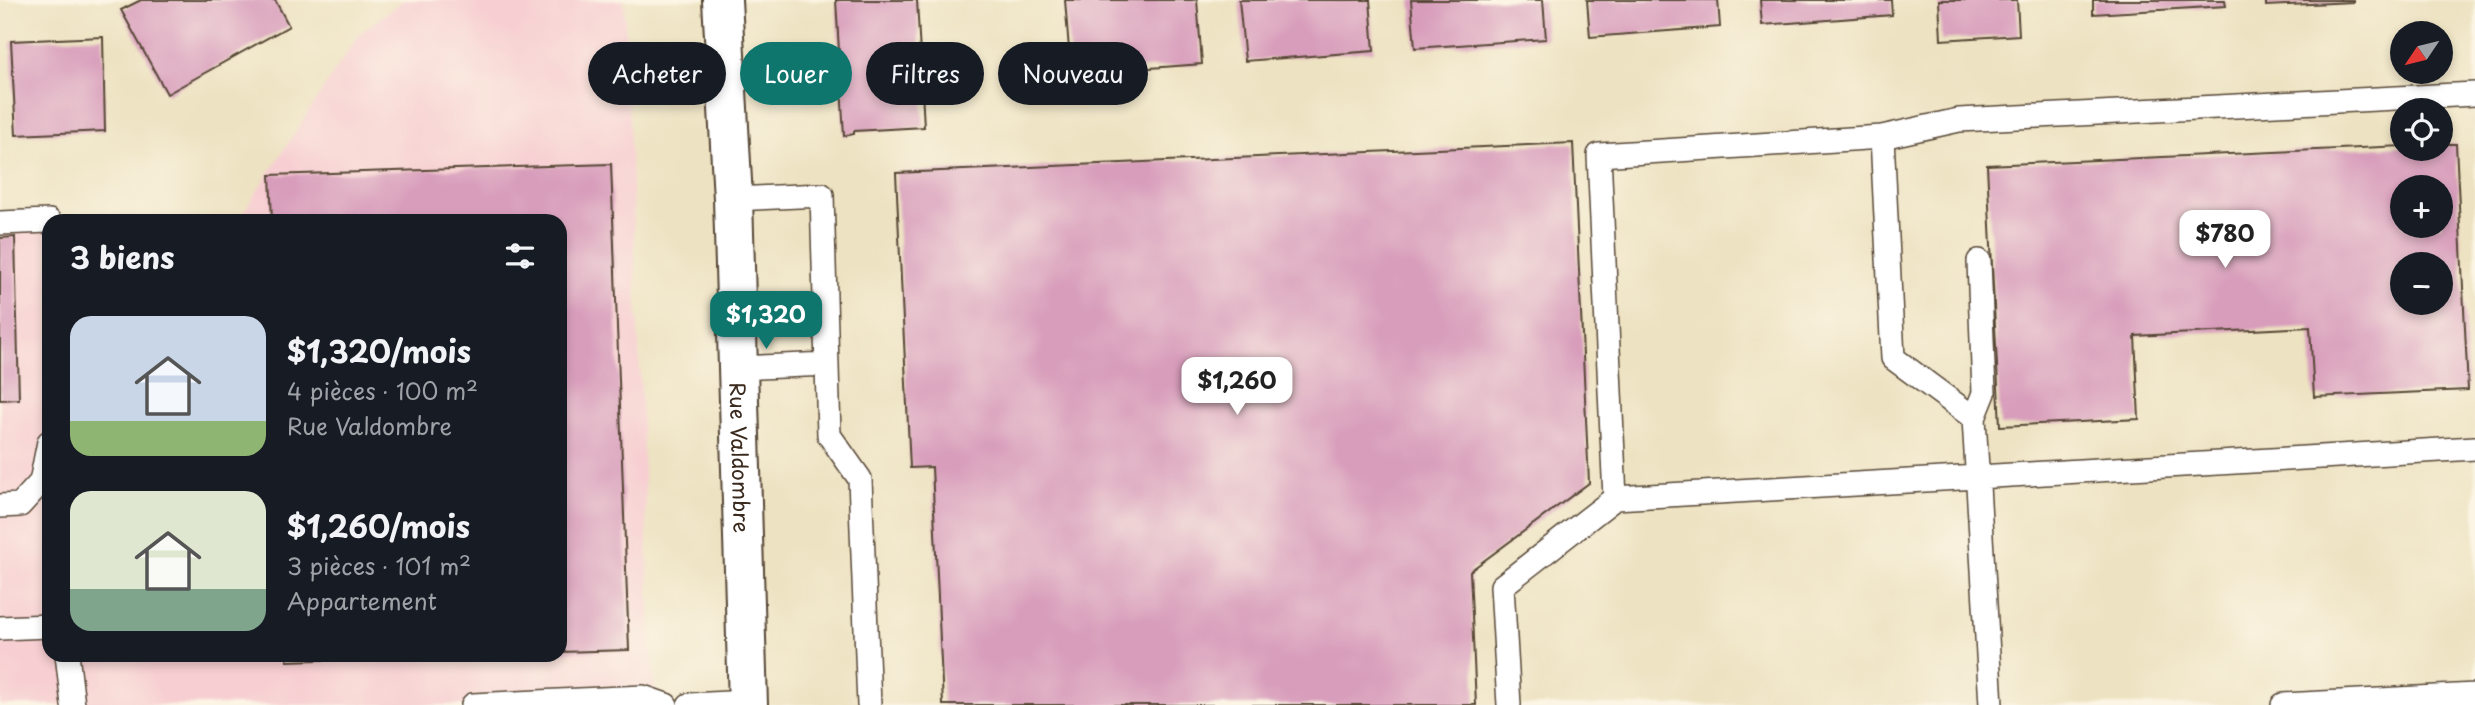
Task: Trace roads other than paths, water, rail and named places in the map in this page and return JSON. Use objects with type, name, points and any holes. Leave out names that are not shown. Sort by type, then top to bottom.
[{"type":"street","name":"Rue Valdombre","points":[[722,0],[733,198],[748,703]]},
{"type":"lane","points":[[1615,498],[1599,155],[1882,137],[1959,120],[2475,94]]},
{"type":"lane","points":[[1882,137],[1893,358],[1974,418]]},
{"type":"lane","points":[[733,198],[822,195],[829,435],[860,479],[869,705]]},
{"type":"lane","points":[[0,223],[42,221]]},
{"type":"lane","points":[[1979,261],[1984,393],[1974,418],[1991,705]]},
{"type":"lane","points":[[737,368],[827,364]]},
{"type":"lane","points":[[1509,705],[1502,586],[1615,498],[2475,447]]},
{"type":"lane","points":[[0,506],[20,505],[41,482],[42,477]]},
{"type":"lane","points":[[0,628],[42,626]]},
{"type":"lane","points":[[68,662],[73,705]]},
{"type":"lane","points":[[2283,705],[2475,695]]},
{"type":"lane","points":[[473,705],[643,697],[666,705]]},
{"type":"lane","points":[[689,705],[748,703]]}]
